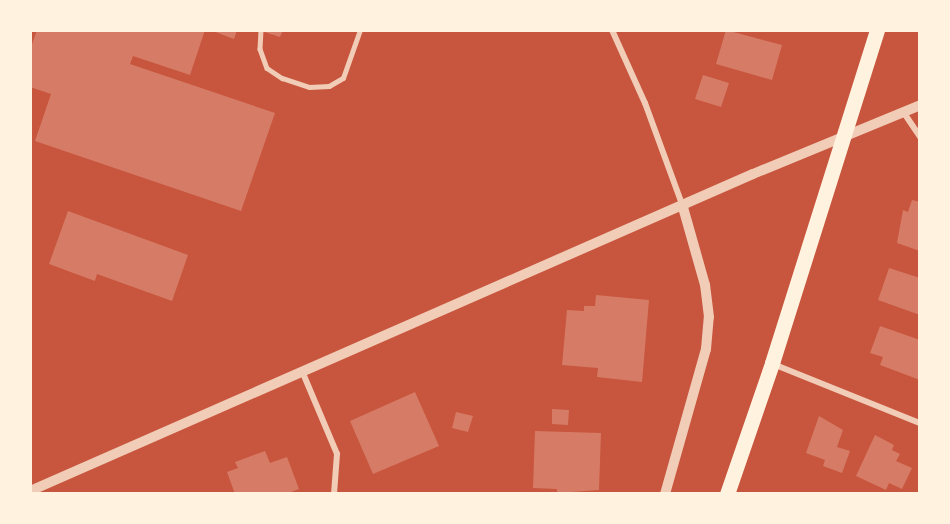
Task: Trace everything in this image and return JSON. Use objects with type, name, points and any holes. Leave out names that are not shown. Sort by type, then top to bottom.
[{"type":"main road","points":[[727,494],[772,363],[877,30]]},
{"type":"street","points":[[612,30],[645,103],[683,207],[705,285],[709,317],[706,349],[665,494]]},
{"type":"street","points":[[30,491],[808,151],[920,105]]},
{"type":"street","points":[[899,115],[920,137]]},
{"type":"street","points":[[772,363],[920,423]]},
{"type":"street","points":[[302,371],[337,454],[334,494]]},
{"type":"lane","points":[[261,30],[261,54],[271,72],[303,86],[323,87],[343,78],[360,30]]},
{"type":"building","points":[[37,30],[205,30],[190,75],[133,56],[130,64],[275,113],[241,211],[35,141],[51,94],[30,87],[30,50]]},
{"type":"building","points":[[210,30],[237,30],[234,39]]},
{"type":"building","points":[[258,30],[283,30],[280,37]]},
{"type":"building","points":[[726,30],[782,45],[772,80],[716,64]]},
{"type":"building","points":[[703,75],[729,83],[721,107],[695,99]]},
{"type":"building","points":[[912,200],[920,202],[920,251],[897,243],[903,210],[908,212]]},
{"type":"building","points":[[68,211],[188,255],[172,301],[97,274],[95,281],[49,264]]},
{"type":"building","points":[[889,268],[920,278],[920,315],[878,300]]},
{"type":"building","points":[[596,295],[649,300],[642,382],[597,377],[598,368],[562,365],[567,310],[584,311],[584,306],[595,306]]},
{"type":"building","points":[[880,326],[920,340],[920,380],[880,365],[883,357],[870,353]]},
{"type":"building","points":[[415,392],[439,446],[373,474],[350,421]]},
{"type":"building","points":[[552,409],[569,410],[568,425],[552,424]]},
{"type":"building","points":[[456,412],[473,416],[468,432],[452,428]]},
{"type":"building","points":[[819,416],[843,430],[837,447],[850,451],[842,473],[823,466],[825,460],[806,453]]},
{"type":"building","points":[[535,431],[601,433],[599,490],[557,493],[557,489],[533,488]]},
{"type":"building","points":[[875,435],[894,445],[892,450],[900,454],[896,461],[912,468],[902,489],[889,483],[886,490],[856,476]]},
{"type":"building","points":[[265,451],[270,463],[287,457],[299,489],[286,494],[235,494],[227,472],[238,468],[235,462]]}]
